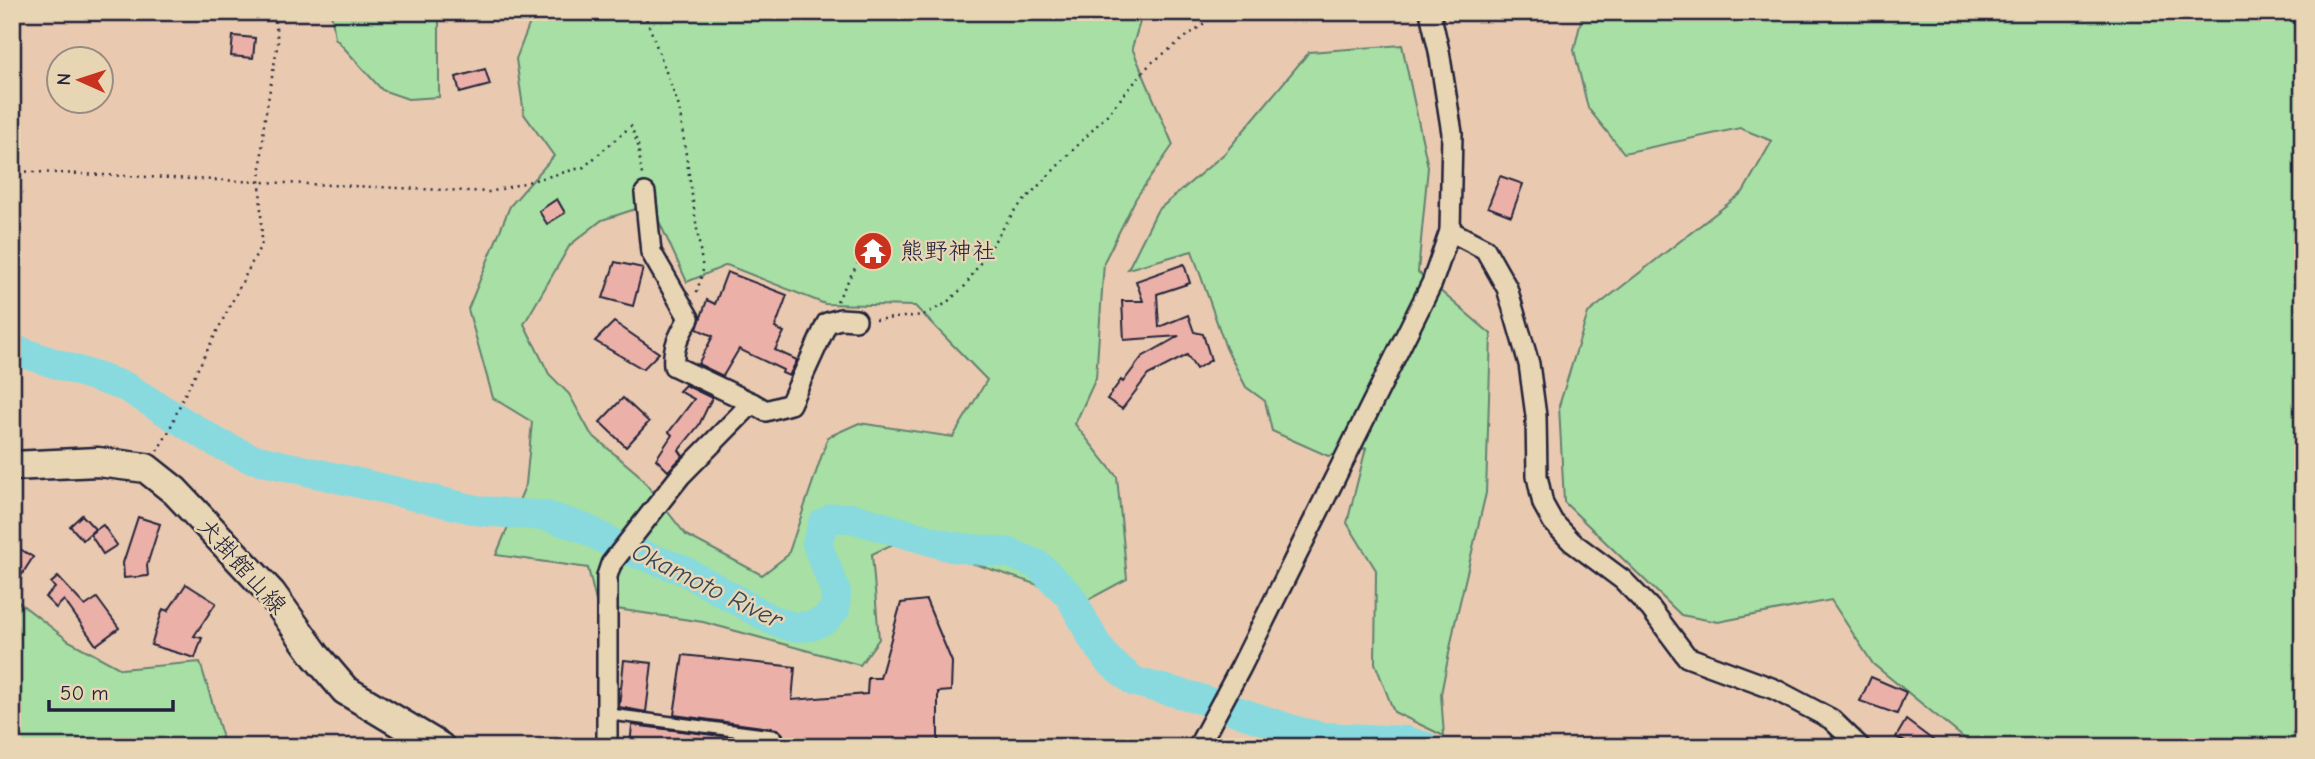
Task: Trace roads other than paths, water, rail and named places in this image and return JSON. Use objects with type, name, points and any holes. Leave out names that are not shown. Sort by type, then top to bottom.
[{"type":"main road","name":"犬掛館山線","points":[[12,466],[97,462],[146,468],[175,491],[271,593],[316,656],[345,690],[440,747]]},
{"type":"street","points":[[1198,747],[1241,667],[1432,284],[1450,231],[1452,133],[1430,12]]},
{"type":"street","points":[[645,193],[651,252],[689,318],[677,340],[673,355],[674,366],[687,374],[766,411],[790,404],[827,323],[841,319],[856,320]]},
{"type":"street","points":[[1450,231],[1485,249],[1507,288],[1529,364],[1536,416],[1536,476],[1543,504],[1553,522],[1572,542],[1623,580],[1651,608],[1687,657],[1774,689],[1831,719],[1860,747]]},
{"type":"street","points":[[607,747],[607,576],[611,565],[681,475],[752,403]]},
{"type":"lane","points":[[607,714],[776,736]]},
{"type":"waterway","name":"Okamoto River","points":[[12,349],[126,387],[219,444],[250,458],[481,511],[546,516],[584,528],[617,546],[683,570],[772,620],[793,627],[811,626],[825,620],[835,609],[836,592],[817,544],[823,524],[833,518],[852,518],[952,547],[1010,553],[1038,565],[1070,596],[1108,660],[1135,682],[1194,697],[1299,732],[1324,737],[1406,741],[1426,747]]},
{"type":"place","name":"熊野神社","points":[[873,251]]}]
